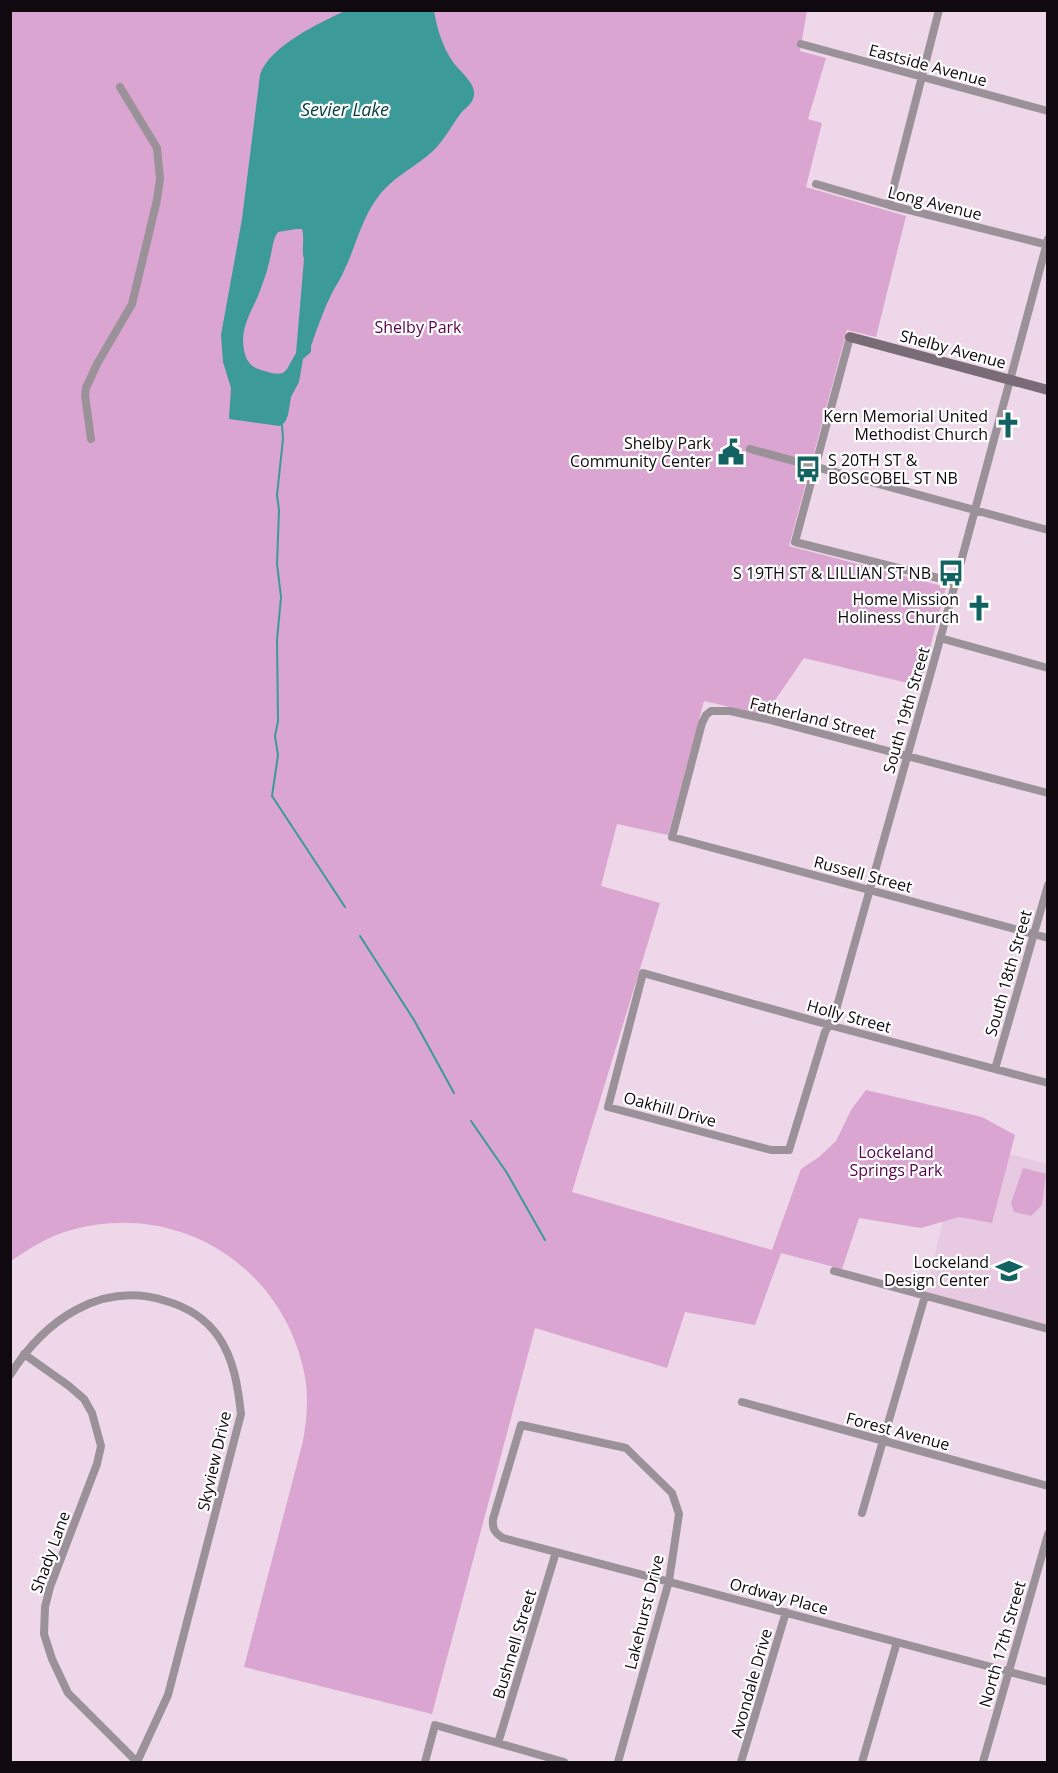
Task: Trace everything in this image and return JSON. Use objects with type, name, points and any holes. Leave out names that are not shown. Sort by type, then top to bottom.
[{"type":"street","points":[[889,205],[939,10]]},
{"type":"street","name":"Eastside Avenue","points":[[801,44],[1047,111]]},
{"type":"street","points":[[91,439],[86,388],[97,364],[132,304],[160,179],[157,148],[120,87]]},
{"type":"street","name":"Long Avenue","points":[[816,184],[889,205],[1047,243]]},
{"type":"street","name":"South 19th Street","points":[[789,1150],[825,1032],[834,1017],[1047,243]]},
{"type":"street","points":[[850,337],[795,542],[954,582]]},
{"type":"street","name":"Shelby Avenue","points":[[850,337],[1047,390]]},
{"type":"street","points":[[750,449],[1047,530]]},
{"type":"street","points":[[940,638],[1047,668]]},
{"type":"street","name":"Fatherland Street","points":[[672,837],[703,721],[711,711],[730,711],[766,718],[1047,793]]},
{"type":"street","name":"Russell Street","points":[[672,837],[1047,938]]},
{"type":"street","name":"South 18th Street","points":[[995,1069],[1047,885]]},
{"type":"street","name":"Holly Street","points":[[643,973],[1047,1083]]},
{"type":"street","name":"Oakhill Drive","points":[[643,973],[608,1107],[771,1150],[789,1150]]},
{"type":"street","points":[[834,1271],[1047,1329]]},
{"type":"street","name":"Skyview Drive","points":[[10,1375],[24,1354],[51,1327],[84,1306],[107,1297],[129,1294],[153,1297],[176,1304],[197,1315],[218,1336],[231,1361],[242,1414],[168,1695],[137,1762]]},
{"type":"street","points":[[861,1514],[925,1296]]},
{"type":"street","name":"Shady Lane","points":[[24,1354],[84,1399],[92,1413],[101,1446],[97,1464],[50,1587],[45,1607],[44,1634],[52,1659],[68,1693],[137,1762]]},
{"type":"street","name":"Forest Avenue","points":[[742,1402],[1047,1486]]},
{"type":"street","name":"Lakehurst Drive","points":[[503,1538],[497,1535],[492,1528],[493,1519],[521,1425],[626,1448],[672,1493],[679,1514],[669,1581],[618,1762]]},
{"type":"street","name":"North 17th Street","points":[[983,1762],[1045,1552],[1047,1534]]},
{"type":"street","name":"Ordway Place","points":[[503,1538],[1047,1682]]},
{"type":"street","name":"Bushnell Street","points":[[498,1743],[556,1552]]},
{"type":"street","name":"Avondale Drive","points":[[741,1762],[786,1612]]},
{"type":"street","points":[[862,1762],[897,1642]]},
{"type":"street","points":[[425,1762],[435,1725],[564,1762]]},
{"type":"shaded area","points":[[1010,1154],[1047,1164],[1047,1329],[925,1296],[943,1221],[959,1217],[992,1223]]},
{"type":"green space","points":[[11,11],[807,11],[800,51],[826,58],[808,119],[822,123],[806,187],[906,216],[876,337],[847,330],[789,546],[946,587],[920,686],[804,658],[765,715],[704,701],[668,835],[617,824],[601,886],[660,903],[572,1192],[772,1250],[801,1169],[819,1157],[836,1141],[851,1110],[866,1090],[982,1117],[1015,1135],[992,1223],[959,1217],[921,1228],[859,1218],[842,1269],[781,1253],[755,1325],[685,1312],[667,1368],[535,1328],[432,1714],[244,1667],[303,1441],[307,1406],[304,1372],[292,1334],[273,1300],[249,1272],[219,1250],[186,1234],[149,1224],[111,1223],[71,1230],[40,1243],[11,1261]]},
{"type":"green space","points":[[1023,1168],[1046,1174],[1042,1205],[1031,1216],[1014,1212],[1011,1203]]},
{"type":"water","name":"Sevier Lake","points":[[347,10],[434,11],[446,50],[472,86],[473,98],[434,150],[393,181],[381,193],[368,212],[347,265],[325,307],[311,352],[303,359],[299,382],[291,397],[285,422],[280,426],[229,419],[231,388],[223,362],[221,335],[242,219],[260,75],[265,64],[274,54],[297,36]],"holes":[[[302,229],[304,259],[296,353],[287,369],[277,374],[252,365],[244,350],[244,333],[248,317],[265,277],[276,235],[278,232]]]},
{"type":"waterway","points":[[282,425],[283,439],[277,495],[279,510],[277,564],[281,597],[277,640],[278,721],[275,736],[278,755],[272,796],[345,907]]},
{"type":"waterway","points":[[360,936],[414,1020],[454,1093]]},
{"type":"waterway","points":[[471,1121],[507,1173],[545,1240]]},
{"type":"place","name":"Kern Memorial United Methodist Church","points":[[1008,425]]},
{"type":"place","name":"Shelby Park Community Center","points":[[731,452]]},
{"type":"place","name":"S 20TH ST & BOSCOBEL ST NB","points":[[808,469]]},
{"type":"place","name":"S 19TH ST & LILLIAN ST NB","points":[[951,573]]},
{"type":"place","name":"Home Mission Holiness Church","points":[[979,608]]},
{"type":"place","name":"Lockeland Design Center","points":[[1009,1271]]},
{"type":"park label","name":"Shelby Park","points":[[418,327]]},
{"type":"park label","name":"Lockeland Springs Park","points":[[896,1161]]}]
